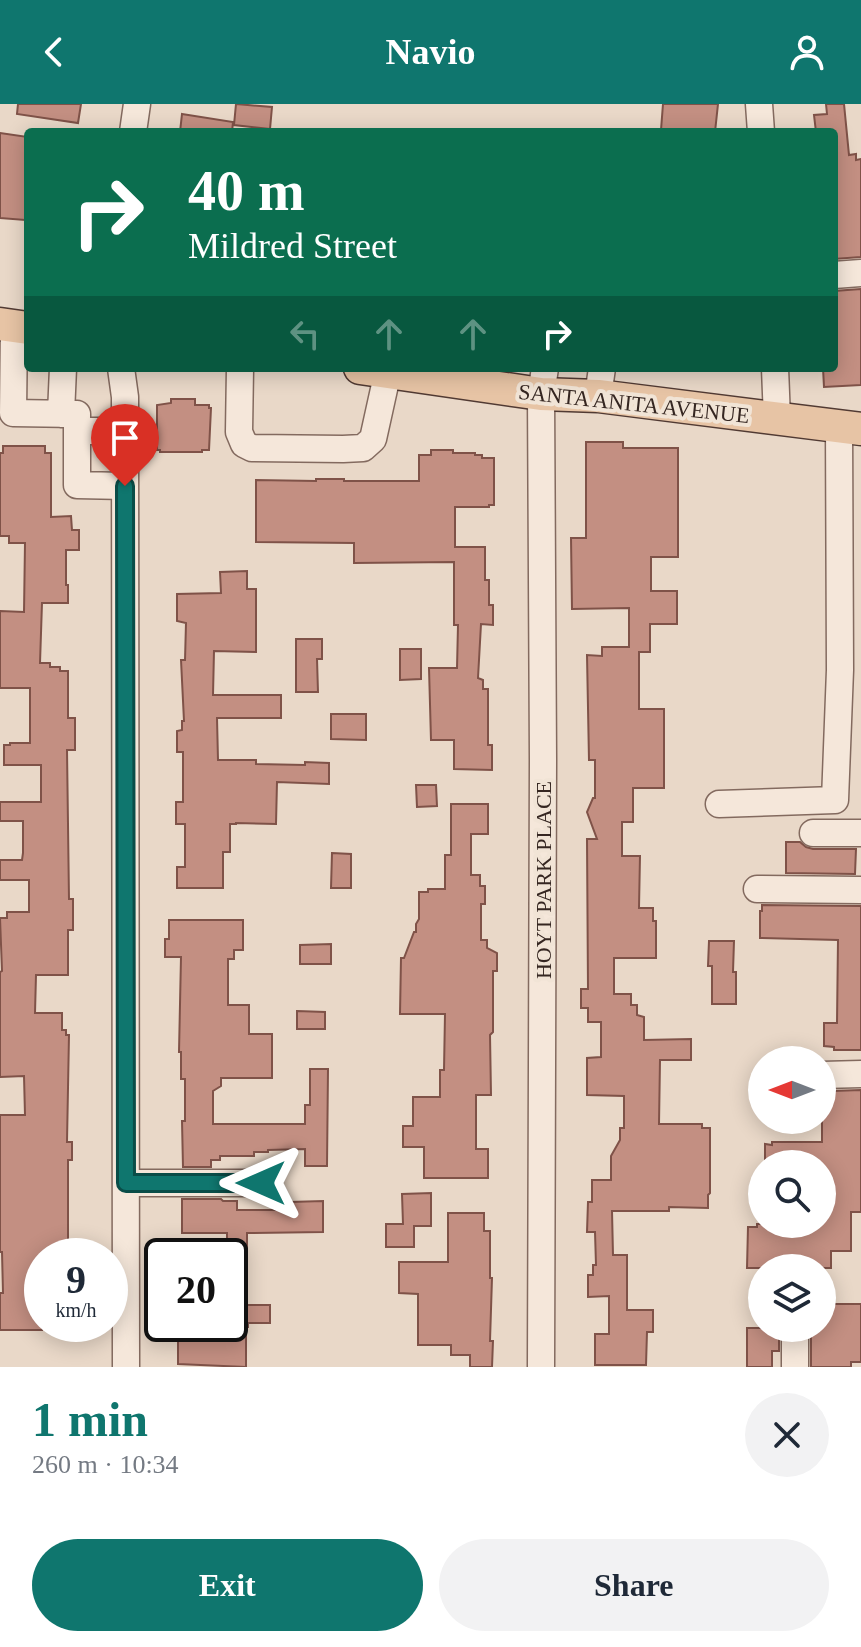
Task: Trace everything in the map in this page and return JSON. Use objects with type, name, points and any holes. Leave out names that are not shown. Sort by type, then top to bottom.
[{"type":"main road","name":"SANTA ANITA AVENUE","points":[[434,372],[543,381],[600,382],[777,419],[850,428]]},
{"type":"street","points":[[134,128],[137,104]]},
{"type":"street","points":[[759,104],[761,128]]},
{"type":"street","points":[[838,275],[861,273]]},
{"type":"street","points":[[14,326],[13,413],[125,431]]},
{"type":"street","points":[[63,372],[77,485],[125,486]]},
{"type":"street","points":[[122,372],[125,397],[126,1367]]},
{"type":"street","points":[[240,372],[239,432],[244,444],[252,448],[363,448],[373,439],[372,372]]},
{"type":"street","points":[[775,372],[777,419]]},
{"type":"street","name":"HOYT PARK PLACE","points":[[541,1367],[543,381]]},
{"type":"street","points":[[719,804],[835,800],[850,428]]},
{"type":"street","points":[[813,833],[861,833]]},
{"type":"street","points":[[757,889],[861,890]]},
{"type":"street","points":[[836,1075],[861,1074]]},
{"type":"street","points":[[126,1183],[261,1183]]},
{"type":"street","points":[[795,1342],[795,1367]]},
{"type":"building","points":[[18,104],[81,104],[78,123],[17,114]]},
{"type":"building","points":[[236,104],[272,107],[270,128],[234,125]]},
{"type":"building","points":[[663,104],[718,104],[715,128],[661,128]]},
{"type":"building","points":[[826,104],[844,104],[849,155],[856,154],[856,160],[861,159],[861,257],[838,259],[838,128],[816,128],[814,115],[827,114]]},
{"type":"building","points":[[182,114],[233,122],[232,128],[180,128]]},
{"type":"building","points":[[0,133],[24,136],[24,220],[0,218]]},
{"type":"building","points":[[861,289],[861,385],[824,387],[823,372],[838,372],[838,291]]},
{"type":"building","points":[[171,399],[195,399],[195,405],[209,405],[209,450],[157,450],[157,405],[171,403]]},
{"type":"building","points":[[586,442],[623,442],[623,448],[678,448],[678,557],[651,557],[651,591],[677,591],[677,624],[650,624],[650,652],[639,652],[639,709],[664,709],[664,788],[633,788],[633,822],[622,822],[622,856],[640,856],[639,908],[653,908],[656,958],[614,958],[614,994],[631,994],[631,1005],[637,1005],[637,1015],[644,1017],[644,1040],[691,1039],[691,1060],[660,1060],[659,1124],[702,1124],[702,1128],[710,1128],[710,1193],[708,1208],[612,1211],[613,1255],[627,1255],[627,1310],[653,1310],[653,1332],[647,1332],[646,1365],[595,1365],[595,1334],[609,1334],[609,1296],[588,1297],[588,1275],[593,1275],[593,1265],[596,1265],[595,1232],[587,1232],[588,1202],[592,1202],[592,1180],[611,1180],[611,1156],[620,1140],[620,1128],[624,1128],[624,1096],[587,1095],[587,1058],[601,1057],[601,1022],[588,1022],[588,1008],[581,1008],[581,989],[588,989],[587,839],[597,839],[587,812],[595,798],[595,760],[589,760],[587,655],[602,656],[602,647],[629,647],[629,608],[572,609],[571,538],[586,538]]},
{"type":"building","points":[[3,446],[45,446],[45,453],[51,453],[51,517],[71,516],[72,530],[79,530],[79,550],[66,550],[68,603],[42,603],[40,663],[50,663],[50,667],[68,671],[68,718],[75,718],[75,750],[67,750],[69,899],[73,899],[73,930],[68,930],[68,975],[36,975],[35,1013],[62,1013],[62,1030],[69,1035],[67,1142],[72,1142],[72,1160],[68,1160],[68,1238],[24,1238],[24,1330],[0,1330],[0,1293],[3,1293],[0,1115],[25,1115],[24,1076],[0,1077],[0,918],[7,918],[7,912],[29,912],[29,880],[0,880],[0,860],[22,860],[23,821],[0,821],[0,802],[41,802],[41,765],[4,765],[4,745],[30,743],[30,688],[0,688],[0,611],[24,612],[25,543],[9,543],[9,536],[0,536],[0,453],[3,453]]},
{"type":"building","points":[[431,450],[453,450],[453,453],[475,453],[482,455],[482,458],[494,458],[494,505],[455,507],[455,547],[485,547],[485,580],[489,580],[493,625],[481,624],[478,678],[483,680],[483,689],[488,689],[488,745],[492,745],[492,770],[454,769],[454,740],[431,740],[429,668],[457,668],[454,562],[354,563],[354,543],[256,542],[256,480],[419,481],[419,455],[431,455]]},
{"type":"building","points":[[247,571],[247,589],[256,589],[256,652],[214,651],[213,695],[281,695],[281,718],[217,718],[218,760],[256,760],[256,764],[329,763],[329,784],[277,782],[276,824],[230,824],[230,852],[223,852],[223,888],[177,888],[177,867],[185,867],[185,824],[176,824],[176,802],[183,802],[183,752],[177,752],[177,731],[182,730],[184,721],[181,660],[185,660],[186,623],[177,621],[177,594],[221,593],[220,572]]},
{"type":"building","points":[[296,639],[322,639],[322,659],[317,659],[318,692],[296,692]]},
{"type":"building","points":[[400,649],[421,649],[421,679],[400,680]]},
{"type":"building","points":[[331,714],[366,714],[366,740],[331,739]]},
{"type":"building","points":[[416,785],[436,785],[437,806],[417,807]]},
{"type":"building","points":[[451,804],[488,804],[488,834],[471,834],[471,875],[480,875],[480,886],[485,886],[485,904],[481,904],[481,940],[487,940],[487,948],[497,953],[497,971],[493,971],[493,1032],[490,1035],[491,1095],[476,1095],[476,1149],[488,1149],[488,1178],[424,1178],[424,1147],[403,1147],[403,1126],[413,1126],[413,1097],[440,1097],[440,1070],[444,1070],[445,1014],[400,1014],[401,958],[404,958],[416,932],[419,892],[445,889],[445,855],[451,855]]},
{"type":"building","points":[[786,842],[800,842],[813,849],[856,849],[855,874],[786,873]]},
{"type":"building","points":[[332,853],[351,854],[351,888],[331,888]]},
{"type":"building","points":[[762,905],[861,906],[861,1050],[836,1050],[836,1046],[824,1046],[824,1023],[837,1023],[838,940],[760,938]]},
{"type":"building","points":[[169,920],[243,920],[243,950],[234,950],[234,959],[228,959],[228,1005],[249,1005],[249,1034],[272,1034],[272,1078],[221,1078],[221,1086],[213,1091],[213,1124],[305,1124],[305,1105],[310,1105],[310,1069],[328,1069],[327,1166],[305,1166],[305,1149],[268,1150],[254,1152],[254,1156],[220,1156],[220,1160],[211,1160],[211,1167],[183,1167],[185,1079],[181,1079],[179,1052],[181,957],[165,957]]},
{"type":"building","points":[[709,941],[734,941],[736,1004],[712,1004]]},
{"type":"building","points":[[331,944],[331,964],[300,964],[300,945]]},
{"type":"building","points":[[297,1011],[325,1012],[325,1029],[297,1029]]},
{"type":"building","points":[[861,1090],[861,1212],[851,1212],[851,1251],[831,1251],[831,1254],[748,1254],[747,1268],[748,1227],[748,1238],[836,1238],[836,1150],[765,1150],[765,1144],[822,1142],[822,1134],[836,1134],[836,1091]]},
{"type":"building","points":[[431,1193],[431,1226],[414,1226],[414,1247],[386,1247],[386,1224],[403,1224],[402,1194]]},
{"type":"building","points":[[182,1199],[237,1201],[237,1210],[290,1210],[290,1202],[323,1201],[323,1232],[247,1233],[247,1238],[227,1238],[227,1233],[182,1233]]},
{"type":"building","points":[[448,1213],[484,1213],[484,1231],[490,1231],[492,1367],[470,1367],[470,1355],[451,1355],[451,1345],[418,1345],[418,1294],[399,1293],[399,1262],[448,1262]]},
{"type":"building","points":[[836,1304],[861,1304],[861,1362],[851,1362],[851,1367],[811,1367],[811,1342],[836,1342]]},
{"type":"building","points":[[248,1305],[270,1305],[270,1323],[248,1323]]},
{"type":"building","points":[[747,1328],[748,1342],[779,1342],[779,1351],[772,1351],[772,1367],[747,1367]]},
{"type":"building","points":[[178,1342],[246,1342],[246,1367],[178,1364]]},
{"type":"route","points":[[125,486],[126,1183],[261,1183]]}]
